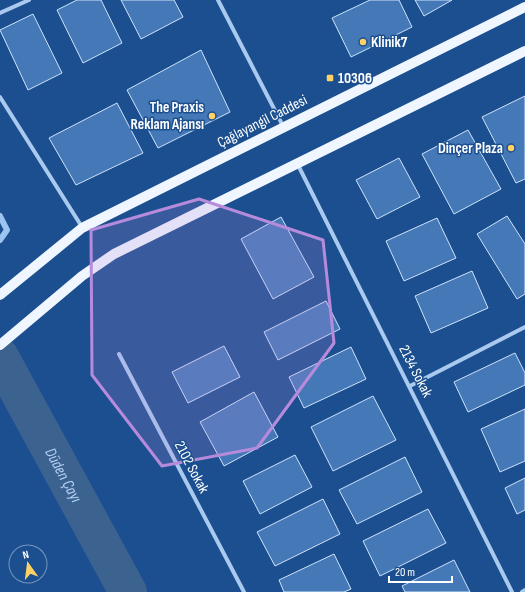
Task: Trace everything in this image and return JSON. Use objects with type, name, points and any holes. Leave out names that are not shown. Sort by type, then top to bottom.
[{"type":"main road","name":"Çağlayangil Caddesi","points":[[0,295],[21,276],[82,228],[283,126],[525,7]]},
{"type":"main road","points":[[0,345],[82,276],[114,254],[296,162],[525,51]]},
{"type":"street","points":[[0,13],[29,0]]},
{"type":"street","points":[[218,0],[283,126]]},
{"type":"street","points":[[0,97],[82,228]]},
{"type":"street","name":"2134 Sokak","points":[[296,162],[410,386],[512,592]]},
{"type":"street","points":[[410,386],[525,327]]},
{"type":"street","name":"2102 Sokak","points":[[119,354],[244,592]]},
{"type":"highlighted area","points":[[199,199],[323,240],[334,343],[257,448],[162,466],[92,375],[91,230]]},
{"type":"building","points":[[77,0],[101,0],[122,43],[83,63],[57,10]]},
{"type":"building","points":[[121,0],[174,0],[183,17],[141,39]]},
{"type":"building","name":"Klinik7","points":[[370,0],[399,0],[412,27],[351,57],[332,18]]},
{"type":"building","points":[[415,0],[452,0],[424,16]]},
{"type":"building","points":[[33,14],[62,73],[28,90],[0,30]]},
{"type":"building","points":[[201,50],[230,112],[158,148],[127,90]]},
{"type":"building","name":"Dinçer Plaza","points":[[525,96],[525,179],[516,183],[482,117]]},
{"type":"building","points":[[117,103],[143,153],[76,185],[49,138]]},
{"type":"building","points":[[468,130],[501,189],[454,214],[422,154]]},
{"type":"building","points":[[399,158],[420,197],[377,219],[356,180]]},
{"type":"building","points":[[507,216],[525,244],[525,294],[517,299],[477,234]]},
{"type":"building","points":[[281,217],[314,277],[273,299],[241,239]]},
{"type":"building","points":[[437,218],[456,258],[404,281],[386,241]]},
{"type":"building","points":[[472,271],[488,308],[431,333],[415,296]]},
{"type":"building","points":[[326,301],[340,329],[278,360],[264,332]]},
{"type":"building","points":[[224,346],[240,377],[188,403],[172,372]]},
{"type":"building","points":[[351,347],[366,379],[304,408],[289,377]]},
{"type":"building","points":[[515,353],[525,373],[525,385],[468,412],[454,382]]},
{"type":"building","points":[[254,392],[278,437],[224,466],[200,422]]},
{"type":"building","points":[[373,396],[396,440],[333,471],[311,427]]},
{"type":"building","points":[[525,409],[525,461],[500,472],[481,429]]},
{"type":"building","points":[[295,455],[312,487],[260,514],[243,481]]},
{"type":"building","points":[[405,457],[422,492],[357,524],[339,490]]},
{"type":"building","points":[[525,478],[525,510],[517,514],[505,488]]},
{"type":"building","points":[[323,499],[340,534],[275,566],[257,532]]},
{"type":"building","points":[[428,509],[446,543],[380,576],[363,541]]},
{"type":"building","points":[[334,554],[351,589],[344,592],[284,592],[279,580]]},
{"type":"building","points":[[454,560],[470,592],[405,592],[402,586]]},
{"type":"waterway","points":[[0,216],[7,230],[0,240]]},
{"type":"waterway","name":"Düden Çayı","points":[[0,357],[128,592]]},
{"type":"place","name":"Klinik7","points":[[363,42]]},
{"type":"place","name":"10306","points":[[330,78]]},
{"type":"place","name":"The Praxis Reklam Ajansı","points":[[212,116]]},
{"type":"place","name":"Dinçer Plaza","points":[[511,148]]}]
